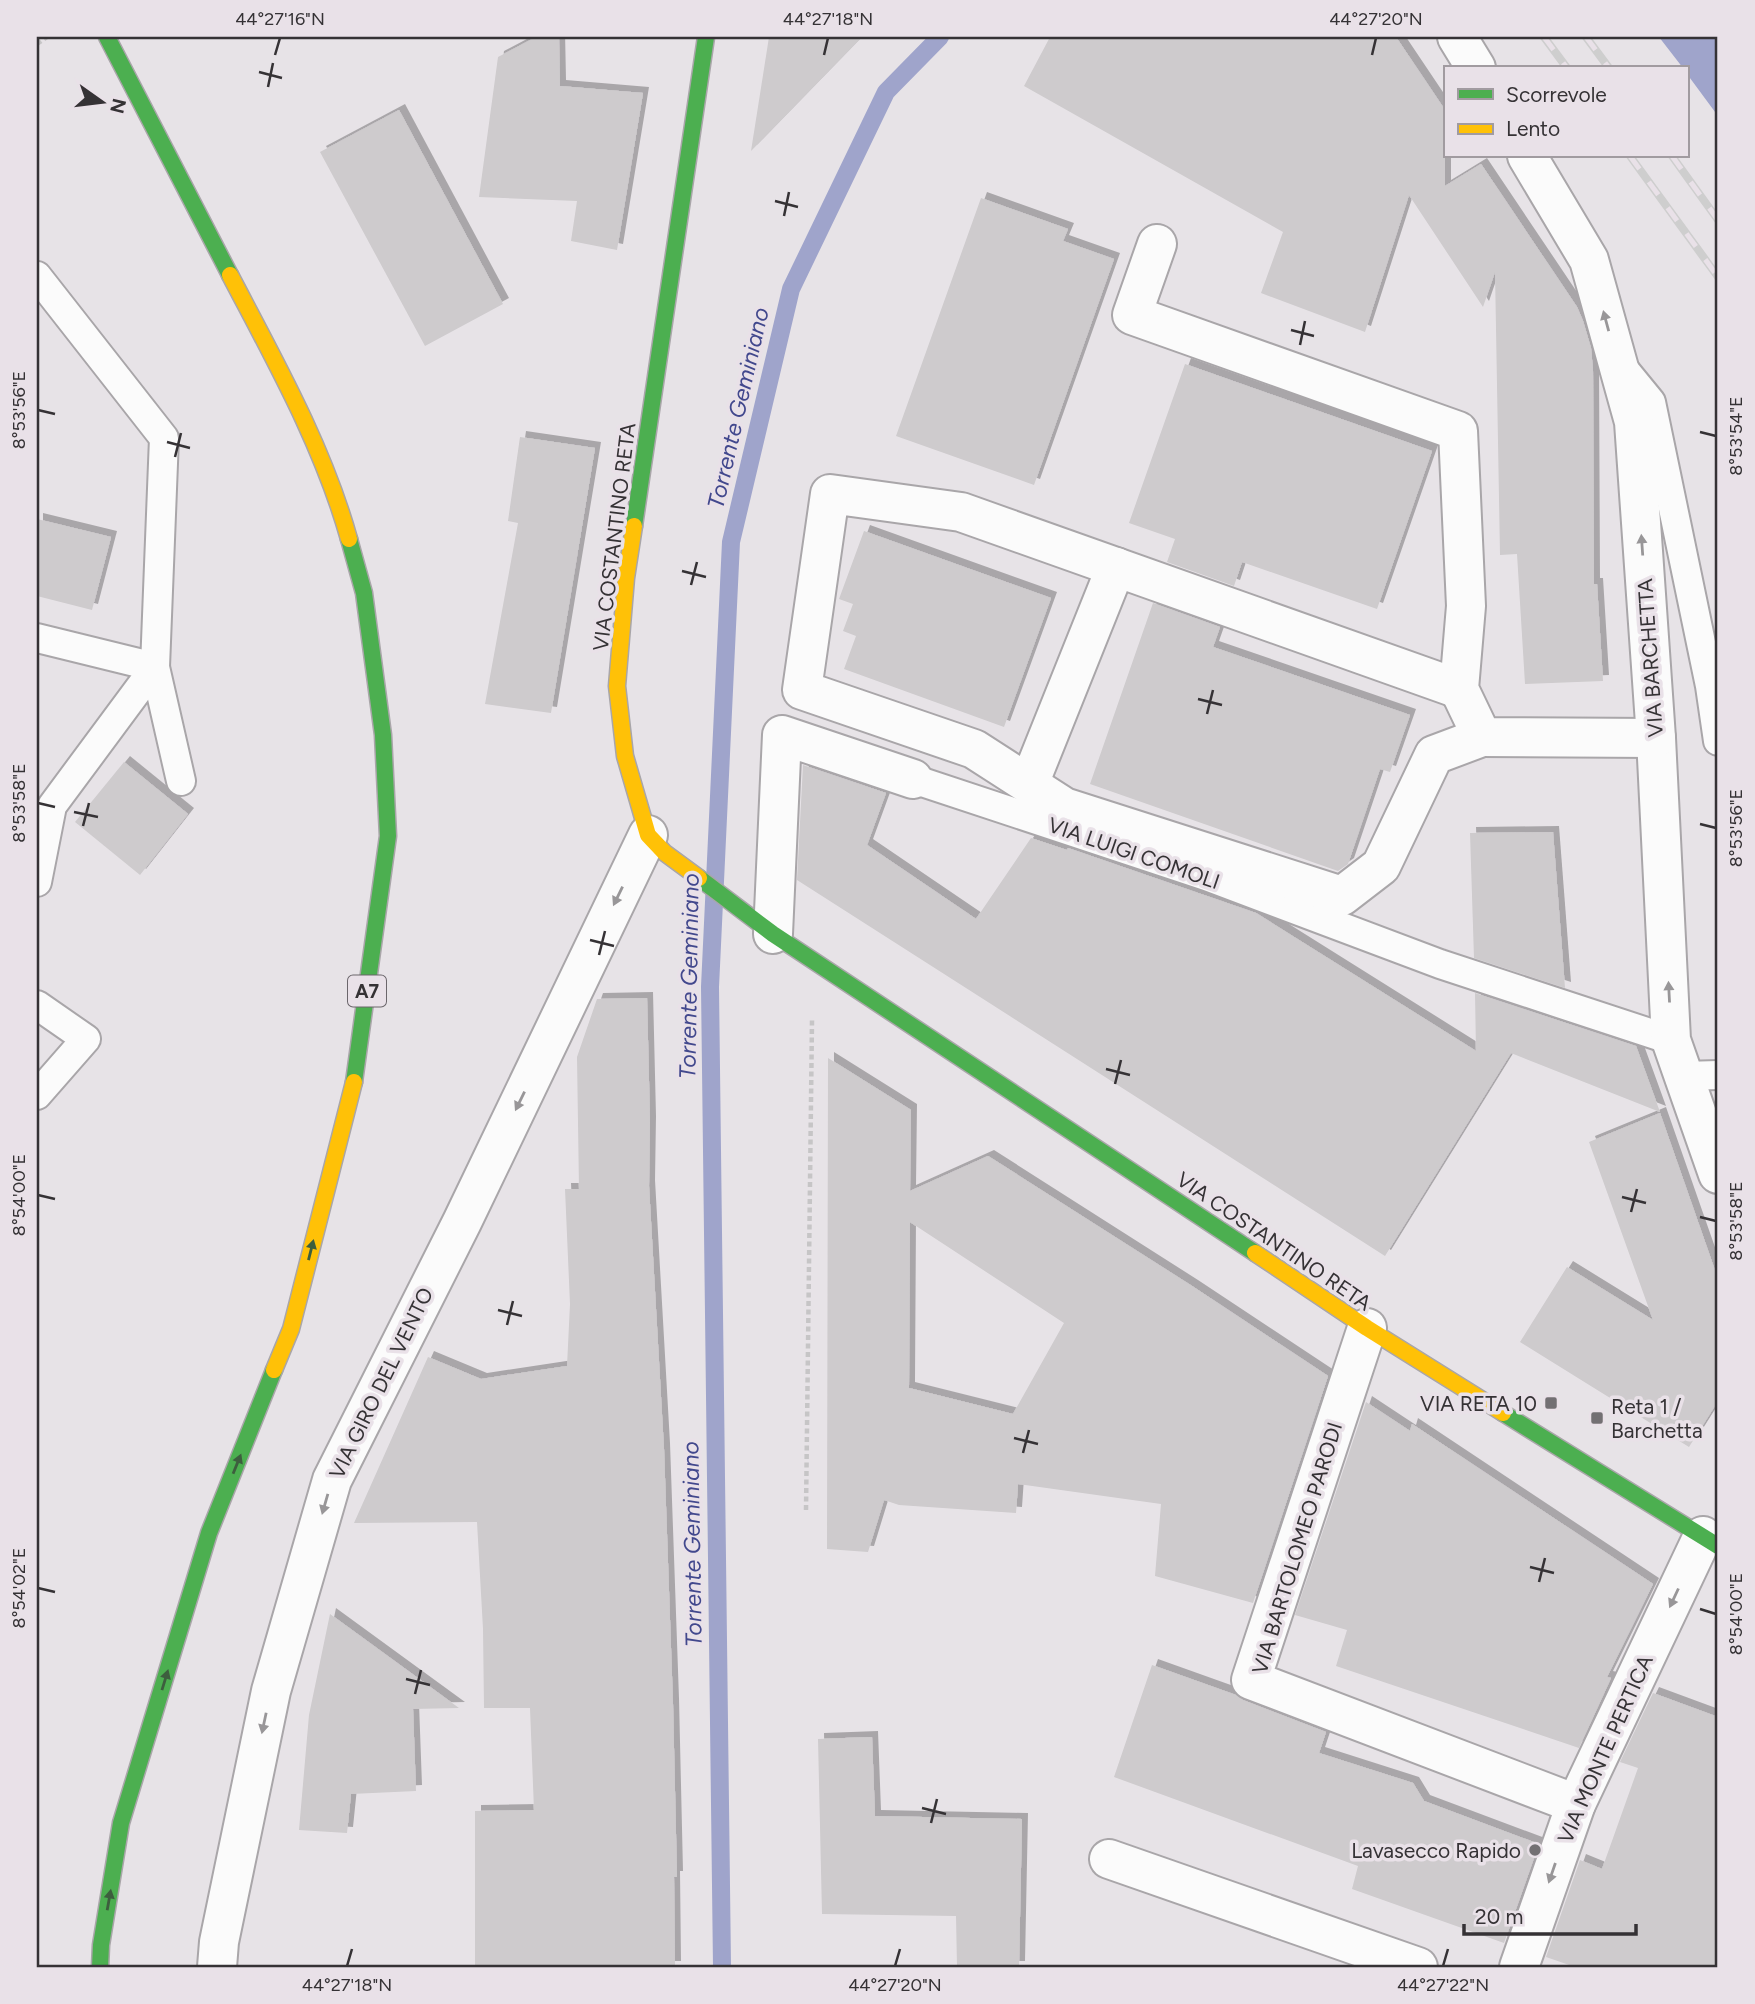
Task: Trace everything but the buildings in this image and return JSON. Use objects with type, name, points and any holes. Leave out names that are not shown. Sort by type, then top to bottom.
[{"type":"main road","name":"A7","points":[[100,1967],[101,1945],[121,1824],[209,1533],[291,1329],[356,1074],[388,836],[383,735],[364,593],[338,500],[296,402],[107,37]]},
{"type":"main road","name":"VIA COSTANTINO RETA","points":[[706,37],[626,578],[617,686],[625,756],[657,844],[771,933],[1367,1328],[1711,1541]]},
{"type":"street","points":[[1457,37],[1475,66]]},
{"type":"street","name":"VIA BARCHETTA","points":[[1528,158],[1589,261],[1634,422],[1656,738],[1671,1040],[1701,1076],[1718,1174]]},
{"type":"street","points":[[1157,244],[1132,315],[1458,431],[1466,607],[1459,689],[1482,737]]},
{"type":"street","points":[[1459,689],[961,512],[830,494],[802,690],[974,749],[1064,807],[1342,896],[1381,866],[1434,755],[1482,737],[1656,738]]},
{"type":"street","points":[[1030,784],[1116,567]]},
{"type":"street","name":"VIA LUIGI COMOLI","points":[[771,933],[782,736],[913,779]]},
{"type":"street","name":"VIA GIRO DEL VENTO","points":[[217,1967],[219,1942],[271,1691],[332,1480],[657,844]]},
{"type":"street","name":"VIA BARTOLOMEO PARODI","points":[[1367,1328],[1251,1680],[1576,1804]]},
{"type":"street","name":"VIA MONTE PERTICA","points":[[1519,1967],[1576,1804],[1711,1541]]},
{"type":"street","points":[[1109,1859],[1418,1967]]},
{"type":"lane","points":[[37,276],[164,438],[155,667],[181,781]]},
{"type":"lane","points":[[1616,358],[1651,402],[1710,686],[1718,741]]},
{"type":"lane","points":[[37,638],[155,667]]},
{"type":"lane","points":[[37,882],[52,806],[155,667]]},
{"type":"lane","name":"VIA LUIGI COMOLI","points":[[913,779],[1206,876],[1440,964],[1671,1040]]},
{"type":"lane","points":[[37,1005],[86,1039],[37,1096]]},
{"type":"path","points":[[37,44],[47,37]]},
{"type":"path","points":[[806,1510],[813,959]]},
{"type":"water","points":[[1659,37],[1718,37],[1718,116],[1688,75],[1688,66],[1681,66]]},
{"type":"waterway","name":"Torrente Geminiano","points":[[722,1967],[710,987],[731,542],[791,289],[886,92],[940,37]]},
{"type":"railway","points":[[1544,37],[1566,66]]},
{"type":"railway","points":[[1586,37],[1608,66]]},
{"type":"railway","points":[[1631,158],[1718,277]]},
{"type":"railway","points":[[1673,158],[1718,220]]},
{"type":"traffic: fast","points":[[107,37],[230,275]]},
{"type":"traffic: fast","points":[[634,526],[706,37]]},
{"type":"traffic: fast","points":[[349,539],[364,593],[383,735],[388,836],[354,1082]]},
{"type":"traffic: fast","points":[[699,878],[773,934],[1255,1253]]},
{"type":"traffic: fast","points":[[100,1967],[101,1945],[121,1823],[209,1533],[274,1370]]},
{"type":"traffic: fast","points":[[1503,1413],[1718,1546]]},
{"type":"traffic: slow","points":[[230,275],[312,437],[349,539]]},
{"type":"traffic: slow","points":[[634,526],[626,578],[617,686],[625,756],[648,835],[665,853],[699,878]]},
{"type":"traffic: slow","points":[[274,1370],[291,1329],[354,1082]]},
{"type":"traffic: slow","points":[[1255,1253],[1367,1328],[1503,1413]]},
{"type":"place","name":"VIA RETA 10","points":[[1551,1403]]},
{"type":"place","name":"Reta 1 / Barchetta","points":[[1597,1418]]},
{"type":"place","name":"Lavasecco Rapido","points":[[1535,1850]]}]
